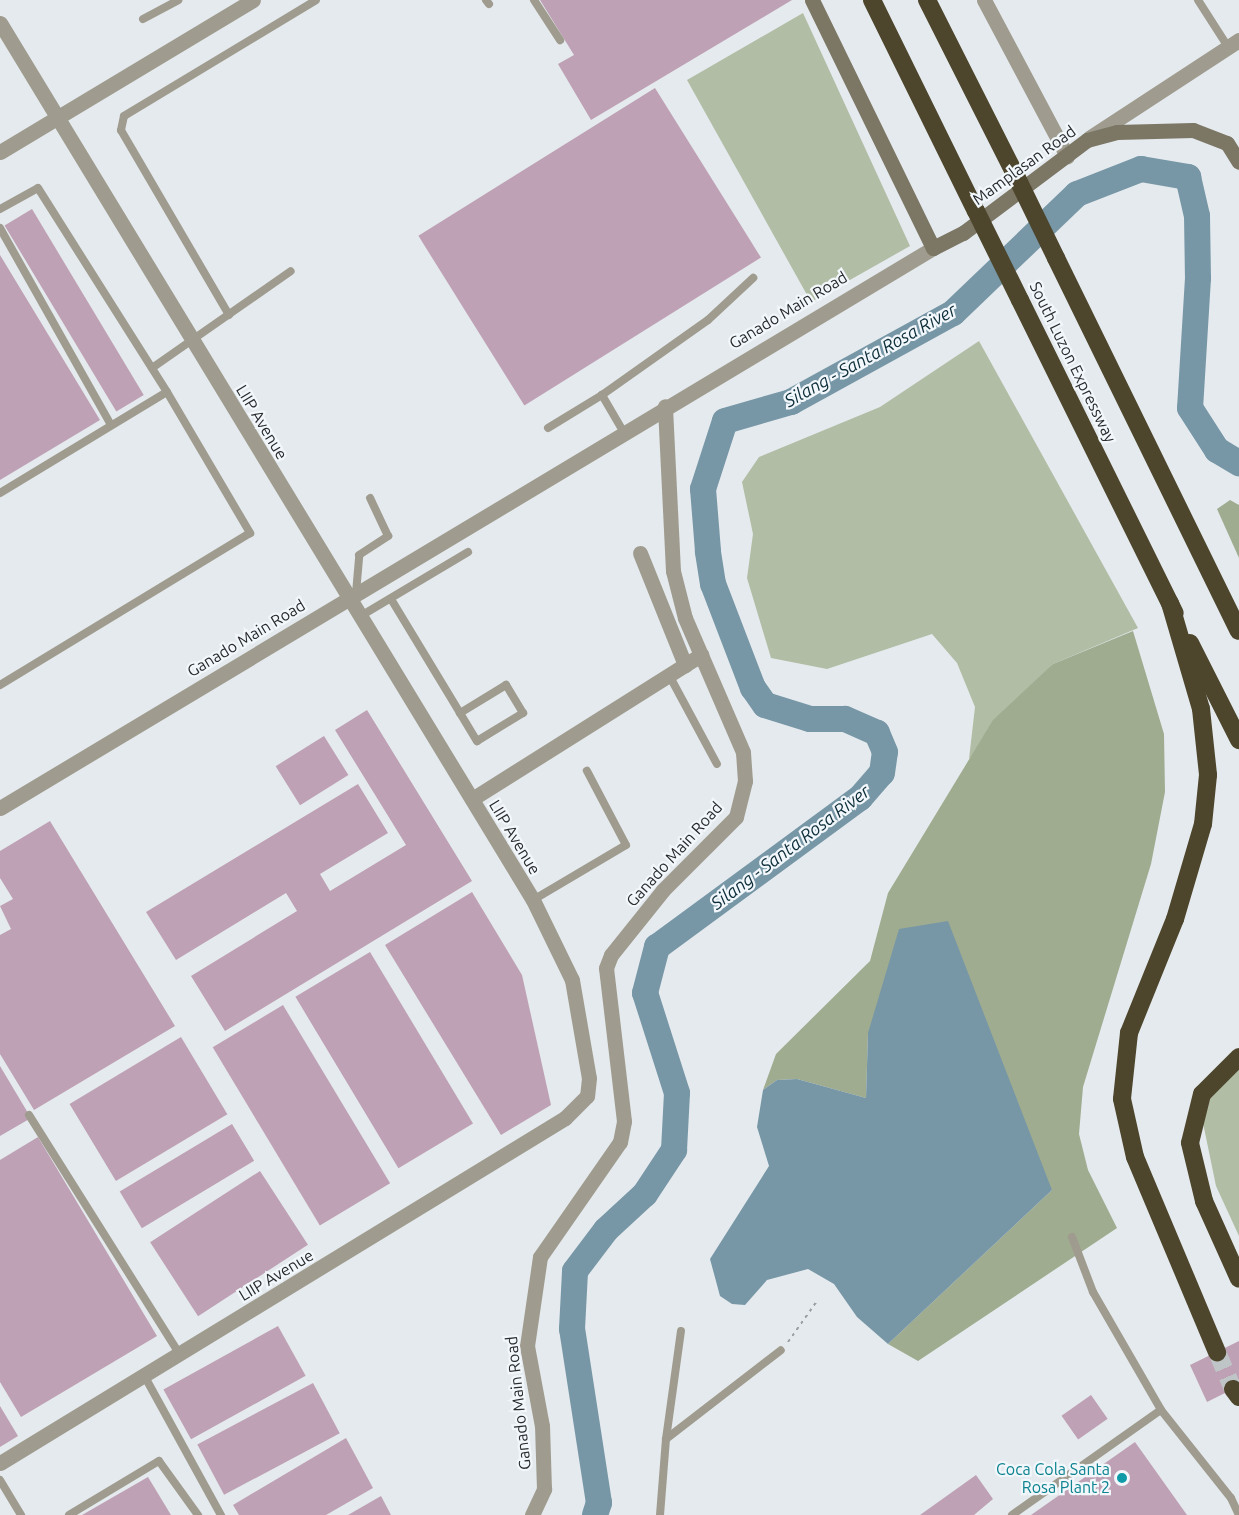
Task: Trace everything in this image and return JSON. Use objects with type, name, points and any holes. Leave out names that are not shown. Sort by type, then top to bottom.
[{"type":"highway","name":"South Luzon Expressway","points":[[872,0],[1239,740]]},
{"type":"highway","name":"South Luzon Expressway","points":[[927,0],[1239,631]]},
{"type":"highway","points":[[1170,603],[1201,709],[1208,775],[1203,824],[1175,919],[1129,1033],[1122,1100],[1135,1157],[1217,1352]]},
{"type":"highway","points":[[1239,1057],[1202,1094],[1190,1143],[1204,1201],[1239,1279]]},
{"type":"street","points":[[0,152],[234,5],[253,0]]},
{"type":"street","points":[[812,0],[933,248]]},
{"type":"street","points":[[984,0],[1067,156]]},
{"type":"street","name":"LIIP Avenue","points":[[0,23],[192,340],[352,595],[359,617],[533,900],[572,980],[589,1078],[579,1107],[145,1377],[0,1463]]},
{"type":"street","points":[[1087,140],[1233,44]]},
{"type":"street","name":"Mamplasan Road","points":[[933,248],[963,233],[1087,140],[1117,132],[1193,130],[1227,143],[1239,162]]},
{"type":"street","name":"Ganado Main Road","points":[[0,808],[623,431],[933,248]]},
{"type":"street","name":"Ganado Main Road","points":[[532,1515],[544,1489],[542,1426],[527,1347],[540,1257],[620,1142],[624,1122],[606,969],[610,955],[663,890],[736,817],[746,781],[742,752],[701,655],[673,571],[665,406]]},
{"type":"street","points":[[640,553],[685,666]]},
{"type":"street","points":[[471,799],[701,655]]},
{"type":"lane","points":[[143,19],[178,0]]},
{"type":"lane","points":[[229,315],[121,130],[124,116],[316,0]]},
{"type":"lane","points":[[534,0],[560,40]]},
{"type":"lane","points":[[1198,0],[1233,44]]},
{"type":"lane","points":[[0,209],[38,188],[167,392],[250,533],[0,685]]},
{"type":"lane","points":[[0,228],[111,425]]},
{"type":"lane","points":[[152,368],[291,271]]},
{"type":"lane","points":[[548,428],[602,395],[708,320],[753,278]]},
{"type":"lane","points":[[0,494],[167,392]]},
{"type":"lane","points":[[602,395],[623,431]]},
{"type":"lane","points":[[352,595],[358,555],[388,536],[389,529],[370,498]]},
{"type":"lane","points":[[359,617],[468,552]]},
{"type":"lane","points":[[391,599],[460,713],[477,741],[523,713],[506,685],[460,713]]},
{"type":"lane","points":[[669,675],[717,764]]},
{"type":"lane","points":[[533,900],[626,845],[587,771]]},
{"type":"lane","points":[[29,1114],[180,1355]]},
{"type":"lane","points":[[1072,1237],[1093,1292],[1161,1410],[1239,1515]]},
{"type":"lane","points":[[660,1515],[666,1439],[681,1331]]},
{"type":"lane","points":[[666,1439],[781,1350]]},
{"type":"lane","points":[[145,1377],[221,1515]]},
{"type":"lane","points":[[1012,1515],[1161,1410]]},
{"type":"lane","points":[[69,1515],[159,1461],[198,1515]]},
{"type":"lane","points":[[0,1480],[21,1515]]},
{"type":"path","points":[[781,1350],[817,1300]]},
{"type":"green space","points":[[803,13],[910,246],[811,302],[687,80]]},
{"type":"green space","points":[[979,341],[1138,628],[1053,664],[969,759],[975,707],[957,663],[932,634],[827,669],[771,658],[747,578],[753,534],[742,482],[759,457],[880,407]]},
{"type":"green space","points":[[1230,500],[1239,505],[1239,558],[1217,509]]},
{"type":"green space","points":[[1133,631],[1164,734],[1165,792],[1151,864],[1083,1087],[1079,1134],[1088,1170],[1117,1228],[918,1361],[888,1344],[1052,1190],[868,1033],[866,1098],[797,1079],[777,1080],[763,1090],[776,1054],[870,961],[888,893],[993,720],[1053,664]]},
{"type":"green space","points":[[1239,1068],[1239,1236],[1216,1186],[1202,1118],[1211,1094]]},
{"type":"water","points":[[948,921],[1052,1190],[888,1344],[857,1317],[834,1284],[808,1269],[767,1280],[745,1305],[732,1304],[720,1296],[710,1259],[769,1166],[757,1127],[763,1090],[777,1080],[797,1079],[866,1098],[868,1033],[899,929]]},
{"type":"building","points":[[540,0],[792,0],[591,120],[558,64],[574,55]]},
{"type":"building","points":[[655,88],[761,258],[524,405],[418,236]]},
{"type":"building","points":[[32,209],[144,395],[116,411],[5,225]]},
{"type":"building","points":[[0,255],[100,420],[0,480]]},
{"type":"building","points":[[367,710],[472,881],[225,1031],[191,976],[297,911],[286,893],[176,960],[146,912],[358,784],[388,833],[320,874],[330,891],[406,845],[335,730]]},
{"type":"building","points":[[324,736],[348,775],[300,805],[276,766]]},
{"type":"building","points":[[50,821],[175,1026],[34,1110],[0,1054],[0,935],[11,929],[0,906],[13,899],[0,878],[0,851]]},
{"type":"building","points":[[472,892],[522,975],[551,1105],[501,1135],[385,945]]},
{"type":"building","points":[[370,952],[473,1123],[398,1168],[295,997]]},
{"type":"building","points":[[283,1005],[390,1183],[320,1226],[213,1047]]},
{"type":"building","points":[[181,1037],[227,1114],[116,1181],[70,1104]]},
{"type":"building","points":[[0,1066],[31,1118],[0,1136]]},
{"type":"building","points":[[232,1124],[254,1161],[142,1228],[120,1191]]},
{"type":"building","points":[[38,1137],[157,1336],[21,1417],[0,1382],[0,1160]]},
{"type":"building","points":[[260,1171],[308,1245],[198,1316],[150,1242]]},
{"type":"building","points":[[278,1326],[306,1376],[191,1439],[163,1390]]},
{"type":"building","points":[[1239,1341],[1239,1386],[1207,1402],[1190,1365]]},
{"type":"building","points":[[313,1383],[340,1433],[224,1495],[197,1445]]},
{"type":"building","points":[[1091,1395],[1108,1419],[1078,1439],[1062,1416]]},
{"type":"building","points":[[0,1406],[18,1436],[0,1447]]},
{"type":"building","points":[[346,1438],[373,1488],[326,1515],[239,1515],[233,1505]]},
{"type":"building","name":"Coca Cola Santa Rosa Plant 2","points":[[1135,1442],[1187,1515],[1031,1515]]},
{"type":"building","points":[[976,1475],[993,1499],[974,1515],[920,1515]]},
{"type":"building","points":[[148,1477],[171,1515],[82,1515]]},
{"type":"building","points":[[381,1496],[391,1515],[348,1515]]},
{"type":"waterway","name":"Silang - Santa Rosa River","points":[[595,1515],[599,1503],[572,1329],[575,1271],[606,1230],[645,1194],[674,1150],[677,1093],[645,993],[657,947],[860,798],[882,773],[885,752],[877,733],[845,719],[810,719],[765,705],[753,688],[713,584],[708,551],[703,489],[725,421],[791,402],[953,313],[1077,194],[1141,169],[1188,177],[1197,216],[1198,278],[1190,408],[1217,450],[1239,463]]},
{"type":"tunnel","points":[[1217,1352],[1233,1389]]},
{"type":"place","name":"Coca Cola Santa Rosa Plant 2","points":[[1122,1478]]}]
